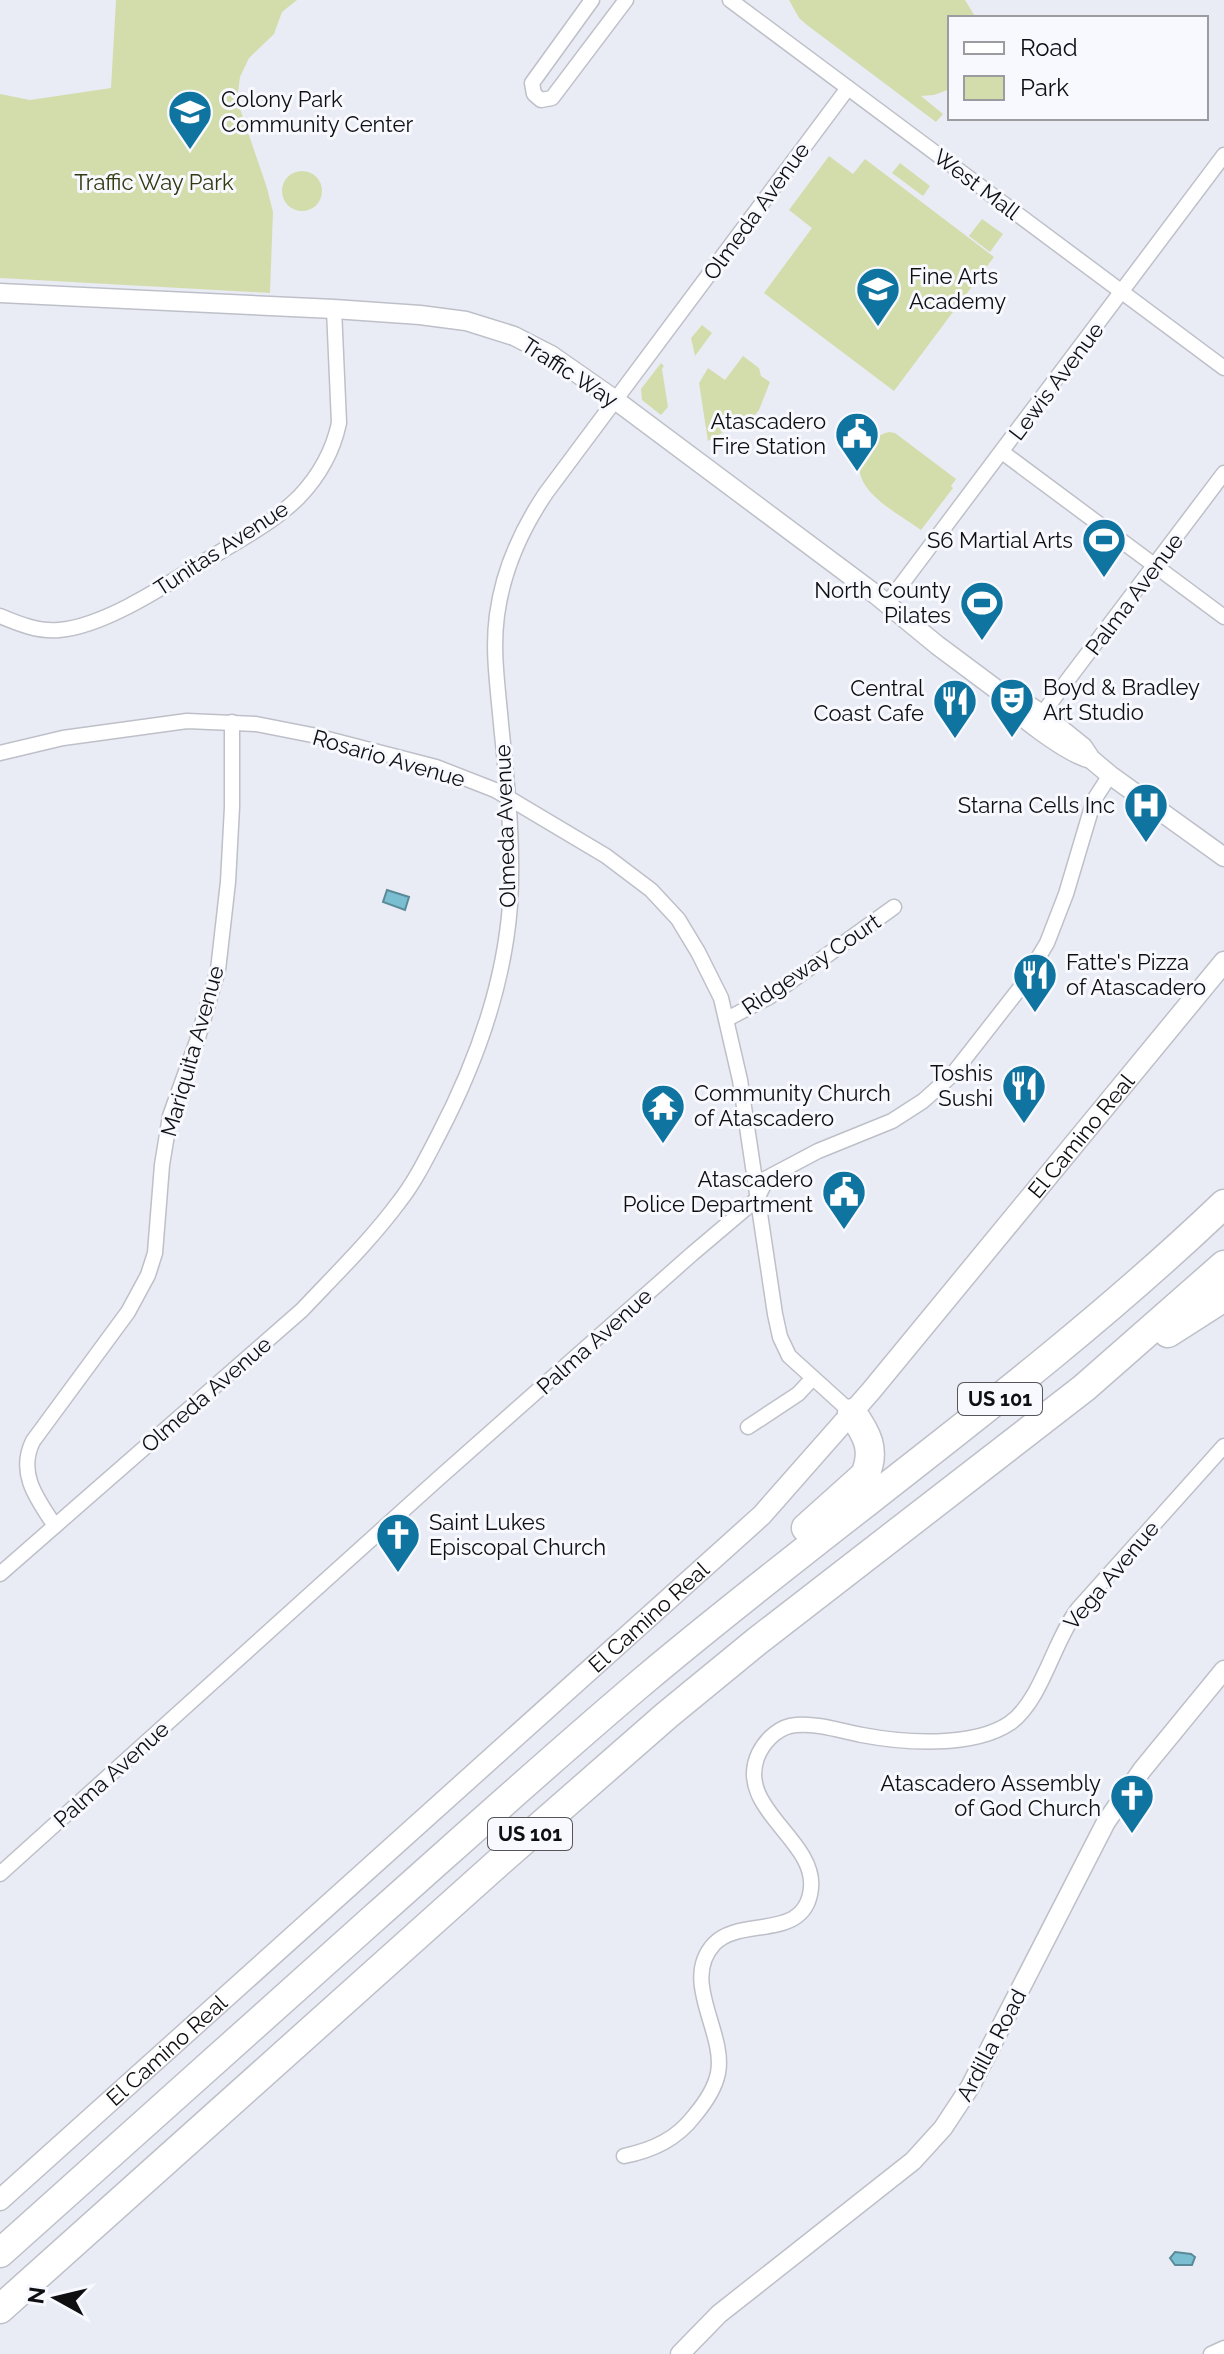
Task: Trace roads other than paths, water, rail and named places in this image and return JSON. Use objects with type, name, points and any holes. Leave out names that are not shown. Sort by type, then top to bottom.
[{"type":"highway","name":"El Camino Real","points":[[0,2253],[519,1788],[643,1681],[1058,1353],[1224,1204]]},
{"type":"highway","name":"US 101","points":[[0,2309],[667,1715],[756,1642],[1084,1388],[1224,1265]]},
{"type":"highway","points":[[1084,1388],[1224,1297]]},
{"type":"highway","points":[[766,1581],[790,1542],[865,1475],[871,1455],[870,1445],[852,1413]]},
{"type":"main road","name":"El Camino Real","points":[[0,2200],[739,1538],[852,1413],[1224,962]]},
{"type":"street","points":[[592,0],[532,83],[534,94],[541,100],[552,98],[626,0]]},
{"type":"street","name":"West Mall","points":[[730,0],[1224,368]]},
{"type":"street","name":"Olmeda Avenue","points":[[0,1574],[302,1310],[401,1201],[454,1106],[473,1062],[503,958],[510,905],[508,798],[495,639],[500,594],[513,551],[533,511],[614,399],[848,88]]},
{"type":"street","name":"Lewis Avenue","points":[[886,605],[1223,159]]},
{"type":"street","name":"Traffic Way","points":[[0,293],[444,317],[514,336],[551,355],[614,399],[875,594],[1000,692],[1005,701],[1038,728],[1078,756],[1091,759]]},
{"type":"street","name":"Tunitas Avenue","points":[[0,616],[45,630],[83,626],[156,590],[253,531],[296,499],[324,465],[339,423],[334,309]]},
{"type":"street","points":[[1002,452],[1224,617]]},
{"type":"street","name":"Palma Avenue","points":[[1042,714],[1224,473]]},
{"type":"street","name":"Traffic Way","points":[[1000,692],[1009,693],[1042,714],[1083,747],[1091,759],[1110,775],[1224,857]]},
{"type":"street","name":"Rosario Avenue","points":[[0,753],[63,738],[187,721],[232,722],[312,735],[436,767],[495,790],[606,856],[651,890],[678,919],[721,998],[740,1080],[780,1337],[789,1356],[852,1413]]},
{"type":"street","name":"Mariquita Avenue","points":[[55,1526],[34,1495],[26,1469],[28,1451],[128,1312],[148,1275],[155,1253],[164,1146],[170,1116],[218,970],[228,882],[232,722]]},
{"type":"street","name":"Palma Avenue","points":[[0,1874],[439,1478],[757,1199],[767,1178],[818,1151],[873,1130],[908,1112],[952,1075],[1020,988],[1047,943],[1066,894],[1094,800],[1110,775]]},
{"type":"street","name":"Ridgeway Court","points":[[727,1019],[769,997],[894,907]]},
{"type":"street","points":[[748,1427],[798,1394],[813,1378]]},
{"type":"street","name":"Vega Avenue","points":[[624,2156],[649,2150],[672,2138],[686,2127],[714,2088],[719,2052],[707,2010],[702,1972],[713,1945],[723,1937],[790,1920],[801,1913],[807,1901],[811,1889],[805,1862],[758,1793],[755,1779],[757,1757],[766,1742],[793,1724],[878,1738],[929,1741],[989,1733],[1012,1721],[1031,1700],[1060,1636],[1078,1609],[1224,1446]]},
{"type":"street","name":"Ardilla Road","points":[[680,2354],[719,2314],[913,2161],[943,2128],[970,2087],[1106,1822],[1142,1770],[1224,1670]]},
{"type":"street","points":[[1211,2354],[1224,2348]]},
{"type":"water","points":[[387,890],[409,897],[405,910],[383,902]]},
{"type":"water","points":[[1175,2252],[1195,2257],[1192,2265],[1175,2265],[1170,2258]]},
{"type":"place","name":"Colony Park Community Center","points":[[190,151]]},
{"type":"place","name":"Fine Arts Academy","points":[[878,328]]},
{"type":"place","name":"Atascadero Fire Station","points":[[857,473]]},
{"type":"place","name":"S6 Martial Arts","points":[[1104,579]]},
{"type":"place","name":"North County Pilates","points":[[982,642]]},
{"type":"place","name":"Boyd & Bradley Art Studio","points":[[1012,739]]},
{"type":"place","name":"Central Coast Cafe","points":[[955,740]]},
{"type":"place","name":"Starna Cells Inc","points":[[1146,844]]},
{"type":"place","name":"Fatte's Pizza of Atascadero","points":[[1035,1014]]},
{"type":"place","name":"Toshis Sushi","points":[[1024,1125]]},
{"type":"place","name":"Community Church of Atascadero","points":[[663,1145]]},
{"type":"place","name":"Atascadero Police Department","points":[[844,1231]]},
{"type":"place","name":"Saint Lukes Episcopal Church","points":[[398,1574]]},
{"type":"place","name":"Atascadero Assembly of God Church","points":[[1132,1835]]},
{"type":"park label","name":"Traffic Way Park","points":[[154,182]]}]
